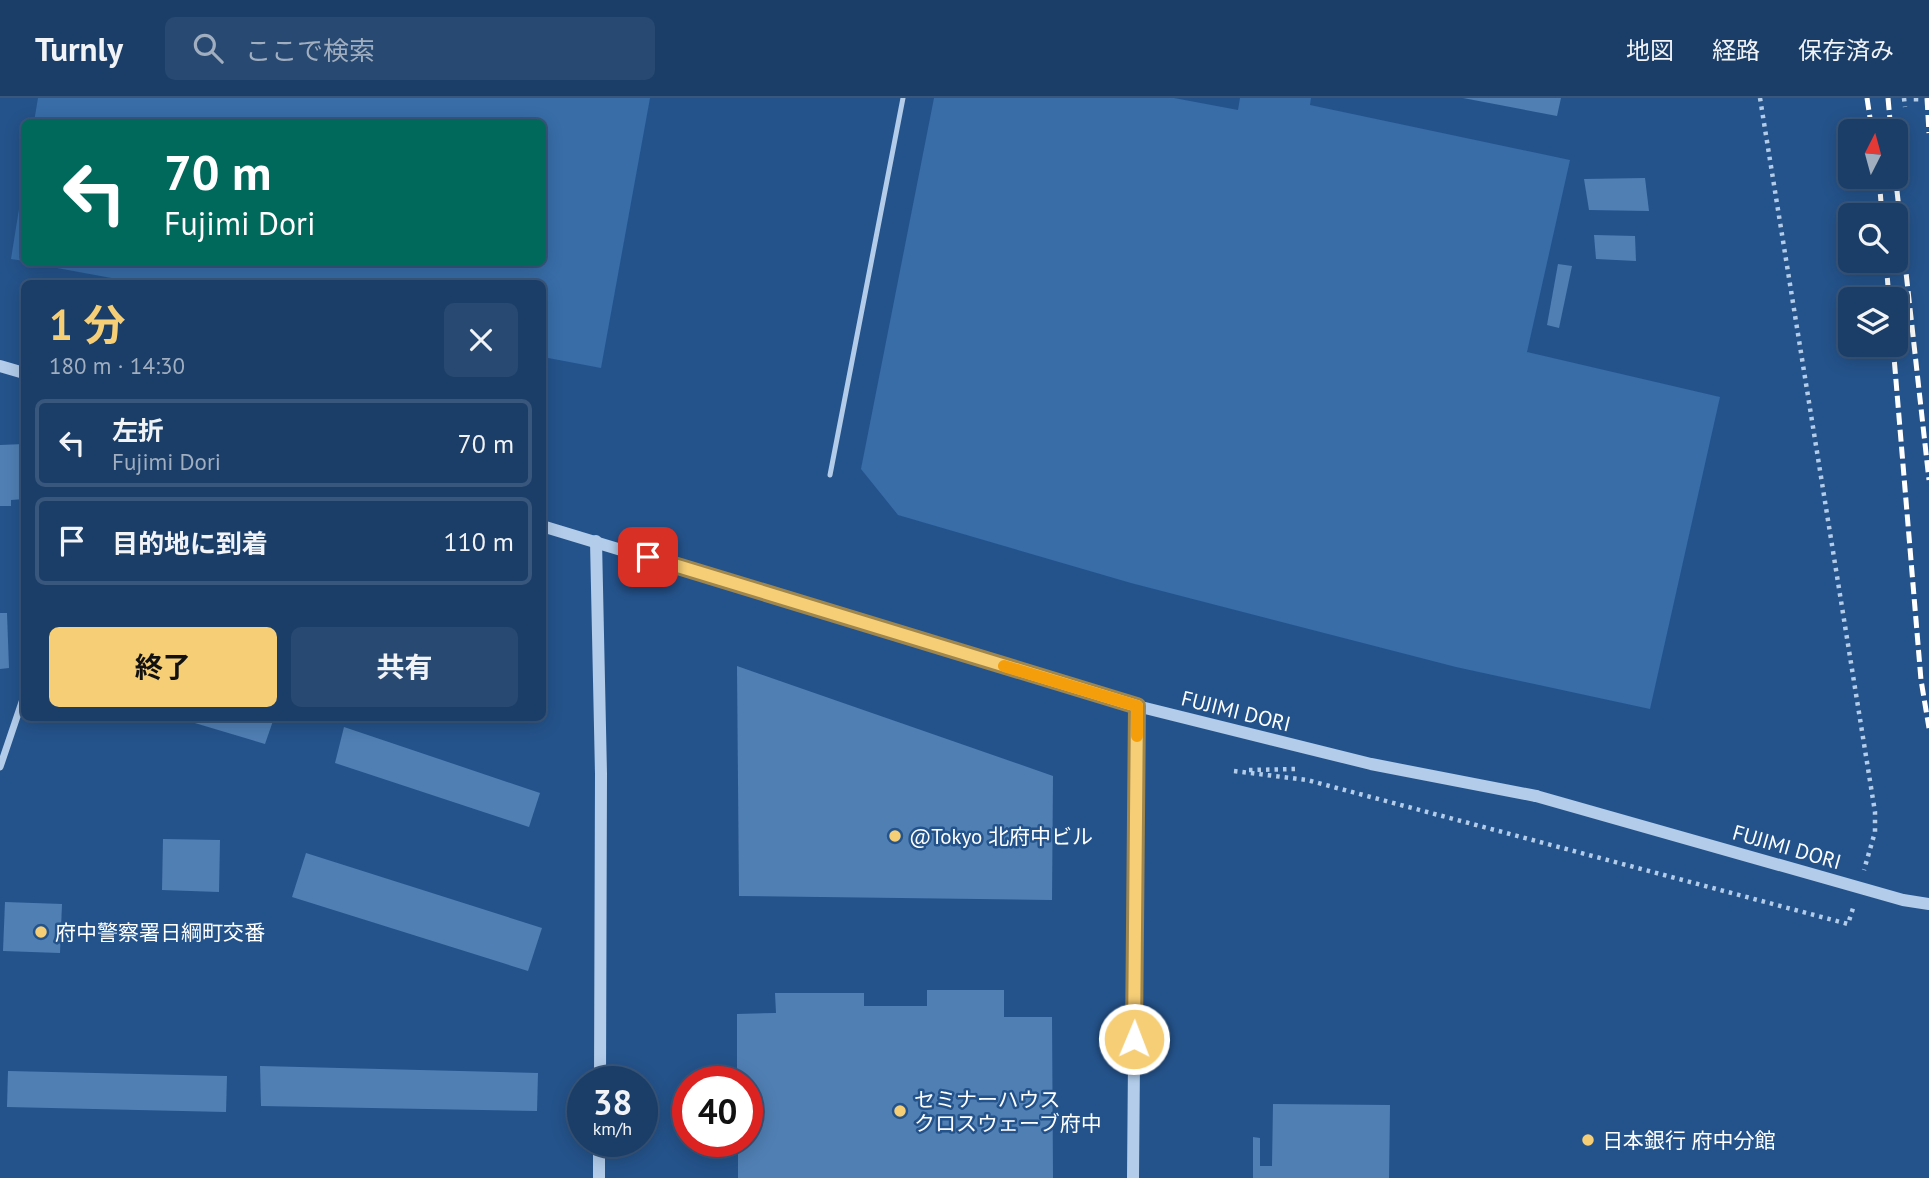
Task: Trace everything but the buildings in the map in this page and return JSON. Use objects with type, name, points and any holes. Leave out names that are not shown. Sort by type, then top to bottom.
[{"type":"street","points":[[0,366],[21,372]]},
{"type":"street","name":"FUJIMI DORI","points":[[546,527],[1137,706],[1371,764],[1536,796],[1903,900],[1929,904]]},
{"type":"street","points":[[596,541],[601,774],[600,1066]]},
{"type":"street","points":[[0,767],[21,705]]},
{"type":"street","points":[[1133,1178],[1137,706]]},
{"type":"street","points":[[599,1178],[600,1157]]},
{"type":"lane","points":[[830,475],[903,98]]},
{"type":"path","points":[[1760,98],[1875,812],[1875,832],[1863,872]]},
{"type":"path","points":[[1904,98],[1905,107]]},
{"type":"path","points":[[1301,769],[1234,771],[1307,780],[1848,924],[1855,898]]},
{"type":"shaded area","points":[[38,98],[650,98],[601,368],[546,358],[546,280],[122,280],[46,266],[546,266],[546,119],[34,119]]},
{"type":"shaded area","points":[[934,98],[1174,98],[1238,110],[1240,98],[1311,98],[1310,105],[1570,160],[1527,352],[1720,397],[1650,709],[1456,667],[1131,583],[898,515],[861,469]]},
{"type":"shaded area","points":[[21,197],[21,261],[11,259]]},
{"type":"railway","points":[[1867,98],[1870,119]]},
{"type":"railway","points":[[1888,98],[1890,119]]},
{"type":"railway","points":[[1927,98],[1929,133]]},
{"type":"railway","points":[[1880,189],[1881,203]]},
{"type":"railway","points":[[1897,189],[1929,480]]},
{"type":"railway","points":[[1887,273],[1888,287]]},
{"type":"railway","points":[[1894,357],[1921,680],[1929,728]]},
{"type":"slow traffic","points":[[1004,666],[1137,706],[1137,736]]},
{"type":"place","name":"@Tokyo 北府中ビル","points":[[895,836]]},
{"type":"place","name":"府中警察署日綱町交番","points":[[41,932]]},
{"type":"place","name":"セミナーハウス クロスウェーブ府中","points":[[900,1111]]},
{"type":"place","name":"日本銀行 府中分館","points":[[1588,1140]]},
{"type":"route","points":[[648,557],[1137,706],[1134,1039]]}]
